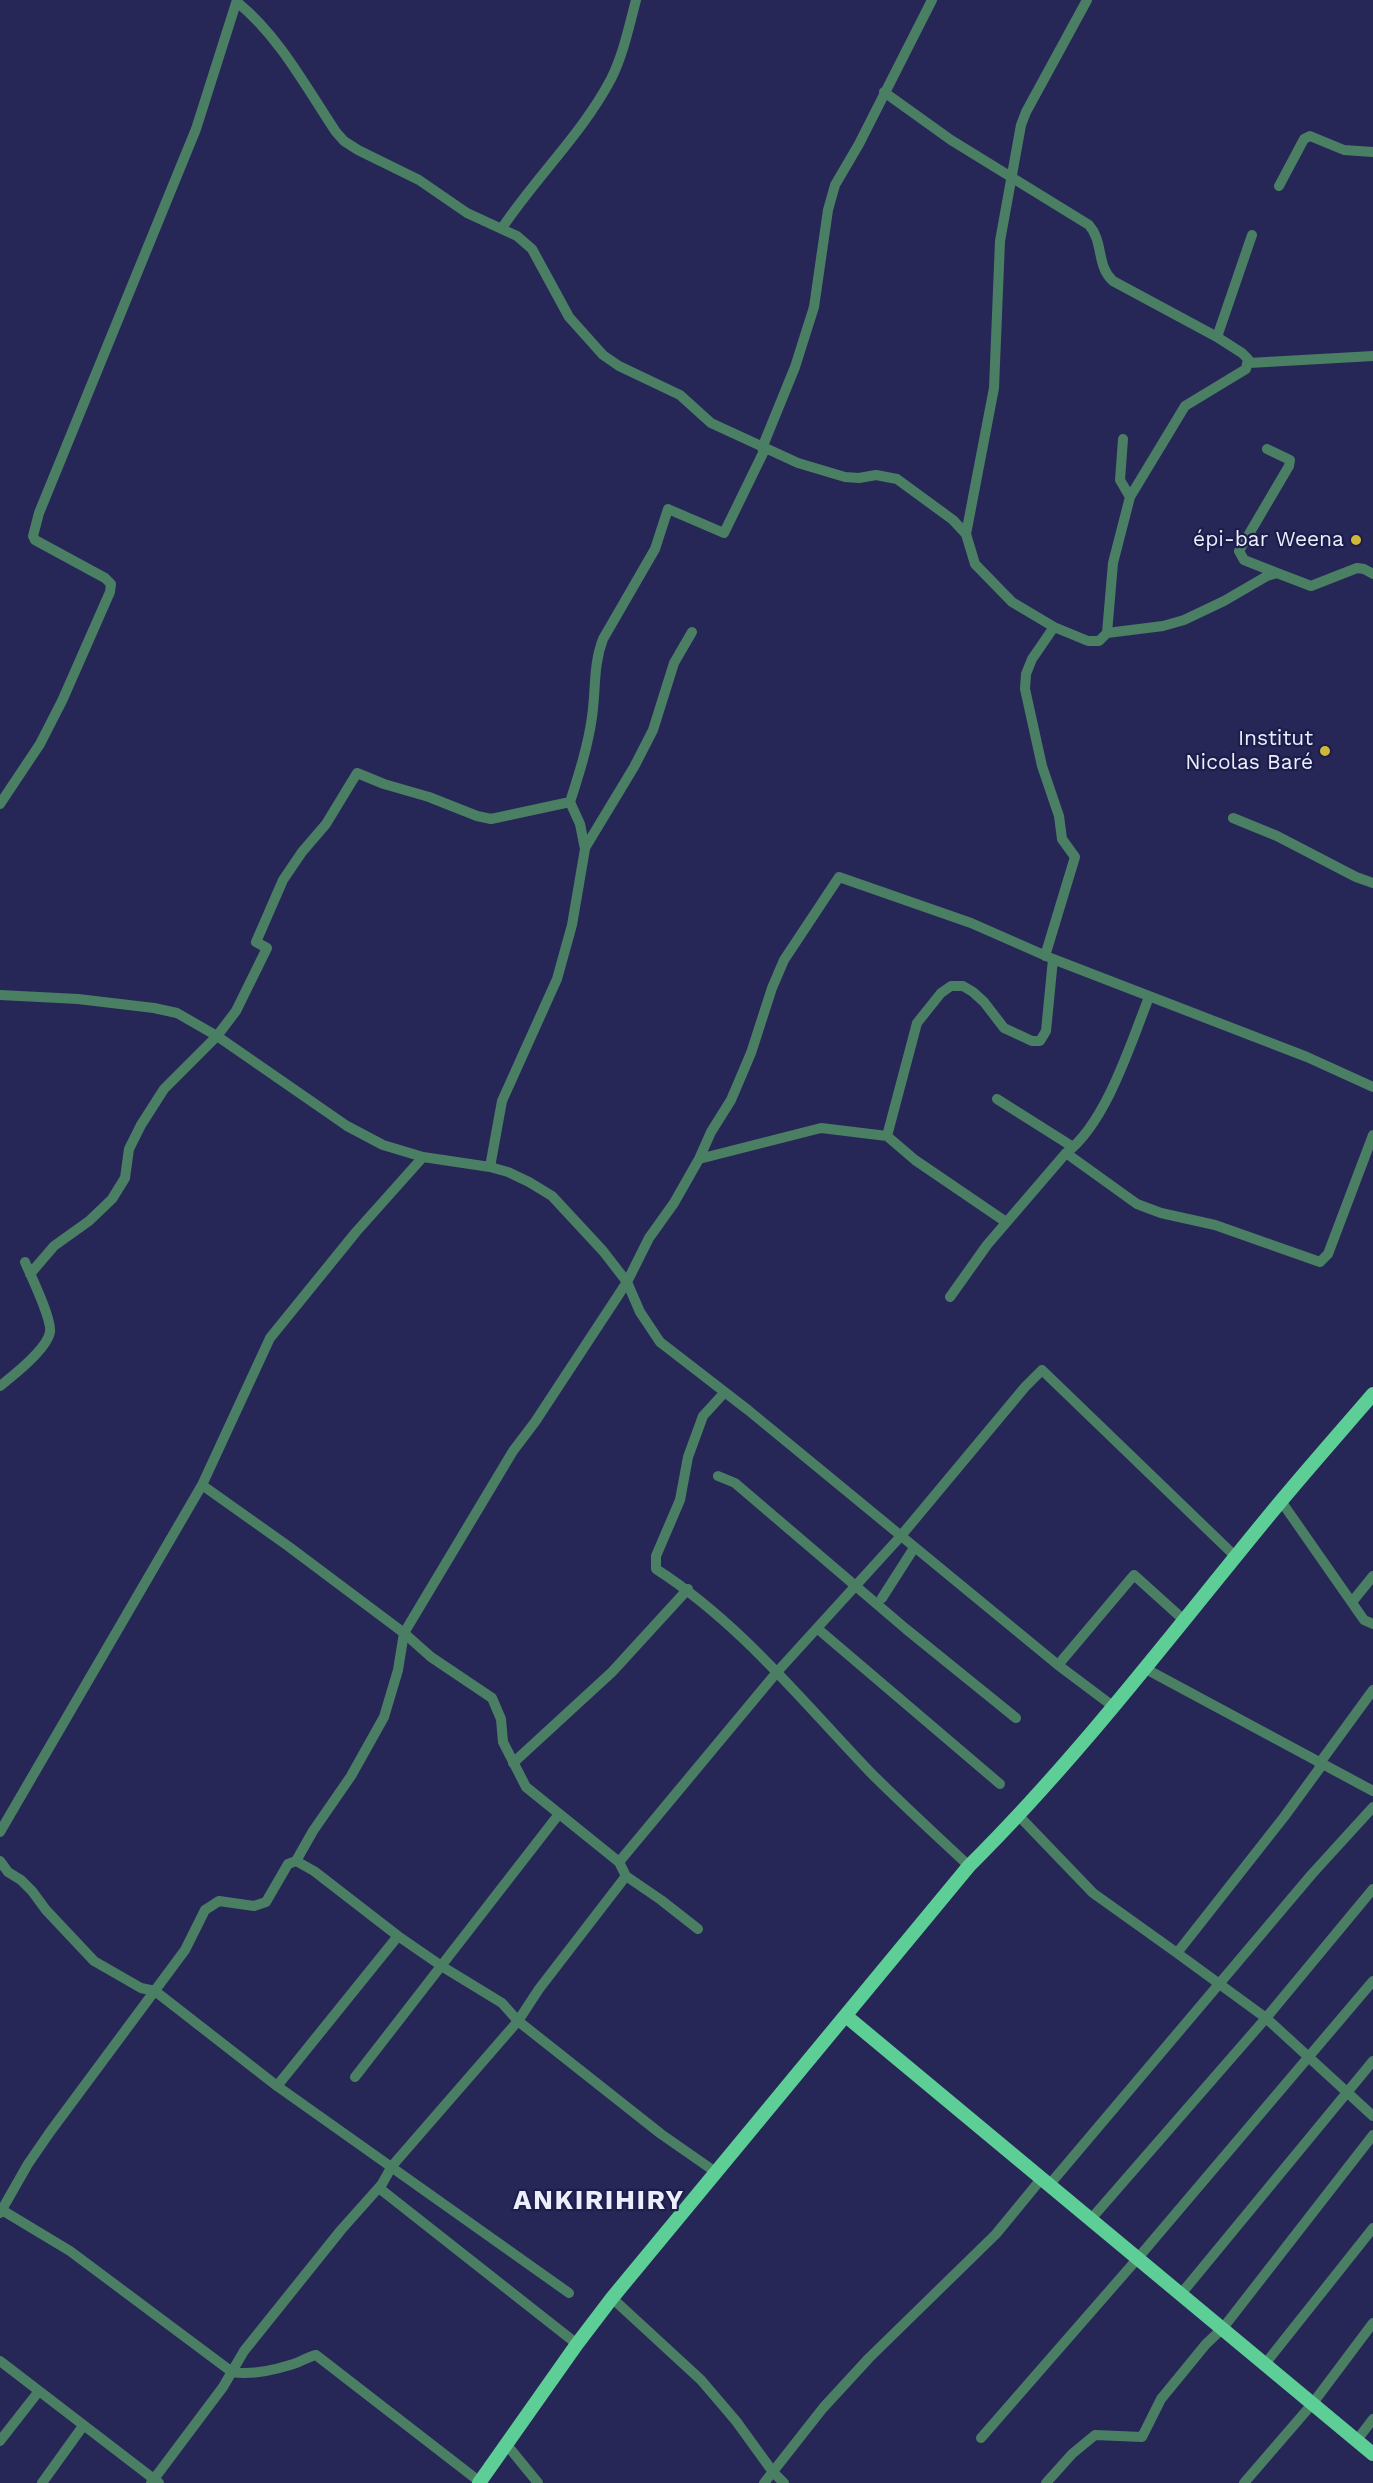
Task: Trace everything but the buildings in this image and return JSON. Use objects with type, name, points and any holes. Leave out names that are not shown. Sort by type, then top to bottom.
[{"type":"main road","points":[[479,2482],[612,2298],[969,1866],[1018,1815],[1114,1707],[1281,1501],[1373,1394]]},
{"type":"main road","points":[[846,2016],[1373,2454]]},
{"type":"street","points":[[502,228],[526,193],[566,147],[611,79],[636,0]]},
{"type":"street","points":[[490,1167],[502,1101],[562,964],[580,891],[585,849],[580,824],[570,802],[589,736],[598,651],[655,549],[668,509],[724,533],[764,449],[795,367],[814,307],[828,210],[835,185],[859,144],[932,0]]},
{"type":"street","points":[[966,534],[994,388],[1000,241],[1011,178],[1026,112],[1087,0]]},
{"type":"street","points":[[0,804],[40,744],[62,701],[110,592],[111,584],[105,578],[35,540],[33,536],[39,513],[73,427],[196,129],[237,1],[272,38],[344,141],[388,166],[419,180],[466,213],[517,236],[532,249],[569,317],[603,355],[619,366],[680,395],[711,423],[798,464],[845,477],[886,476],[897,479],[953,520],[966,534],[975,564],[1012,602],[1054,627],[1088,641],[1099,641],[1107,633],[1163,626],[1184,620],[1224,601],[1267,576],[1277,573]]},
{"type":"street","points":[[884,92],[951,140],[1089,225],[1097,234],[1104,269],[1113,280],[1216,337],[1242,353],[1249,363]]},
{"type":"street","points":[[1279,186],[1304,139],[1310,136],[1344,150],[1373,152]]},
{"type":"street","points":[[1216,337],[1252,236]]},
{"type":"street","points":[[1249,363],[1373,356]]},
{"type":"street","points":[[1107,633],[1113,562],[1130,497],[1185,406],[1246,369],[1249,363]]},
{"type":"street","points":[[1123,439],[1120,480],[1130,497]]},
{"type":"street","points":[[1267,449],[1290,460],[1289,466],[1239,551],[1244,560],[1311,586],[1357,568],[1373,574]]},
{"type":"street","points":[[887,1136],[917,1023],[941,993],[951,986],[968,989],[984,1002],[1004,1028],[1032,1041],[1040,1041],[1046,1031],[1049,958],[1075,857],[1062,839],[1059,816],[1042,766],[1025,689],[1026,674],[1032,659],[1054,627]]},
{"type":"street","points":[[585,849],[653,730],[674,663],[692,632]]},
{"type":"street","points":[[30,1274],[54,1246],[89,1221],[112,1199],[125,1178],[129,1149],[164,1089],[217,1036],[237,1011],[267,948],[256,942],[283,880],[302,852],[326,824],[357,773],[490,819],[570,802]]},
{"type":"street","points":[[1233,818],[1277,836],[1356,877],[1373,883]]},
{"type":"street","points":[[479,2482],[316,2355],[292,2365],[247,2374],[232,2372],[70,2251],[1,2211],[33,2156],[185,1950],[205,1910],[219,1901],[254,1906],[266,1902],[288,1864],[296,1861],[351,1776],[384,1717],[398,1670],[404,1633],[513,1451],[536,1422],[627,1282],[649,1238],[674,1203],[699,1159],[711,1132],[731,1100],[751,1053],[772,988],[784,960],[839,877],[971,923],[1049,958],[1307,1057],[1373,1088]]},
{"type":"street","points":[[0,995],[78,999],[177,1013],[217,1036],[347,1126],[383,1145],[423,1157],[508,1172],[552,1196],[603,1251],[627,1282],[640,1312],[660,1341],[1058,1665],[1114,1707]]},
{"type":"street","points":[[950,1297],[1006,1222],[1070,1150],[1115,1084],[1149,997]]},
{"type":"street","points":[[997,1099],[1070,1150],[1137,1204],[1161,1213],[1215,1225],[1320,1262],[1328,1254],[1373,1135]]},
{"type":"street","points":[[699,1159],[821,1128],[887,1136],[915,1160],[1006,1222]]},
{"type":"street","points":[[0,1832],[202,1485],[270,1338],[356,1232],[423,1157]]},
{"type":"street","points":[[0,1386],[45,1344],[51,1330],[42,1301],[25,1262]]},
{"type":"street","points":[[619,1862],[777,1672],[900,1536],[1025,1387],[1042,1370],[1236,1557]]},
{"type":"street","points":[[724,1393],[703,1416],[687,1456],[680,1500],[656,1556],[656,1569],[688,1589],[777,1672],[871,1772],[969,1866]]},
{"type":"street","points":[[718,1476],[735,1483],[1016,1718]]},
{"type":"street","points":[[202,1485],[404,1633],[430,1657],[492,1698],[501,1719],[503,1742],[526,1787],[619,1862],[626,1876],[698,1929]]},
{"type":"street","points":[[1281,1501],[1364,1620],[1373,1624]]},
{"type":"street","points":[[882,1598],[914,1548]]},
{"type":"street","points":[[1058,1665],[1134,1575],[1185,1621]]},
{"type":"street","points":[[1352,1602],[1373,1576]]},
{"type":"street","points":[[513,1762],[612,1672],[688,1589]]},
{"type":"street","points":[[818,1629],[1000,1784]]},
{"type":"street","points":[[1146,1669],[1373,1791]]},
{"type":"street","points":[[1176,1953],[1284,1817],[1373,1690]]},
{"type":"street","points":[[764,2483],[823,2408],[868,2358],[996,2234],[1046,2181],[1221,1984],[1312,1874],[1373,1807]]},
{"type":"street","points":[[356,2077],[559,1814]]},
{"type":"street","points":[[1018,1815],[1093,1893],[1266,2018],[1373,2116]]},
{"type":"street","points":[[0,1861],[8,1872],[32,1891],[46,1910],[94,1961],[141,1988],[156,1990],[277,2086],[568,2293]]},
{"type":"street","points":[[296,1861],[314,1871],[398,1936],[502,2003],[518,2021],[661,2134],[717,2173]]},
{"type":"street","points":[[0,2361],[155,2482],[224,2387],[244,2351],[379,2188],[392,2166],[518,2021],[539,1989],[626,1876]]},
{"type":"street","points":[[1091,2219],[1266,2018],[1373,1889]]},
{"type":"street","points":[[277,2086],[398,1936]]},
{"type":"street","points":[[981,2438],[1138,2258],[1373,1981]]},
{"type":"street","points":[[1181,2294],[1373,2061]]},
{"type":"street","points":[[1046,2483],[1072,2454],[1095,2435],[1142,2437],[1161,2399],[1206,2344],[1223,2328],[1373,2135]]},
{"type":"street","points":[[379,2188],[577,2344]]},
{"type":"street","points":[[1265,2364],[1373,2228]]},
{"type":"street","points":[[612,2298],[701,2380],[784,2483]]},
{"type":"street","points":[[1244,2483],[1313,2403],[1373,2324]]},
{"type":"street","points":[[0,2441],[39,2391]]},
{"type":"street","points":[[1356,2440],[1373,2419]]},
{"type":"street","points":[[42,2483],[83,2426]]},
{"type":"street","points":[[507,2445],[538,2483]]},
{"type":"place","name":"épi-bar Weena","points":[[1356,540]]},
{"type":"place","name":"Institut Nicolas Baré","points":[[1325,751]]},
{"type":"district","name":"ANKIRIHIRY","points":[[599,2201]]}]
